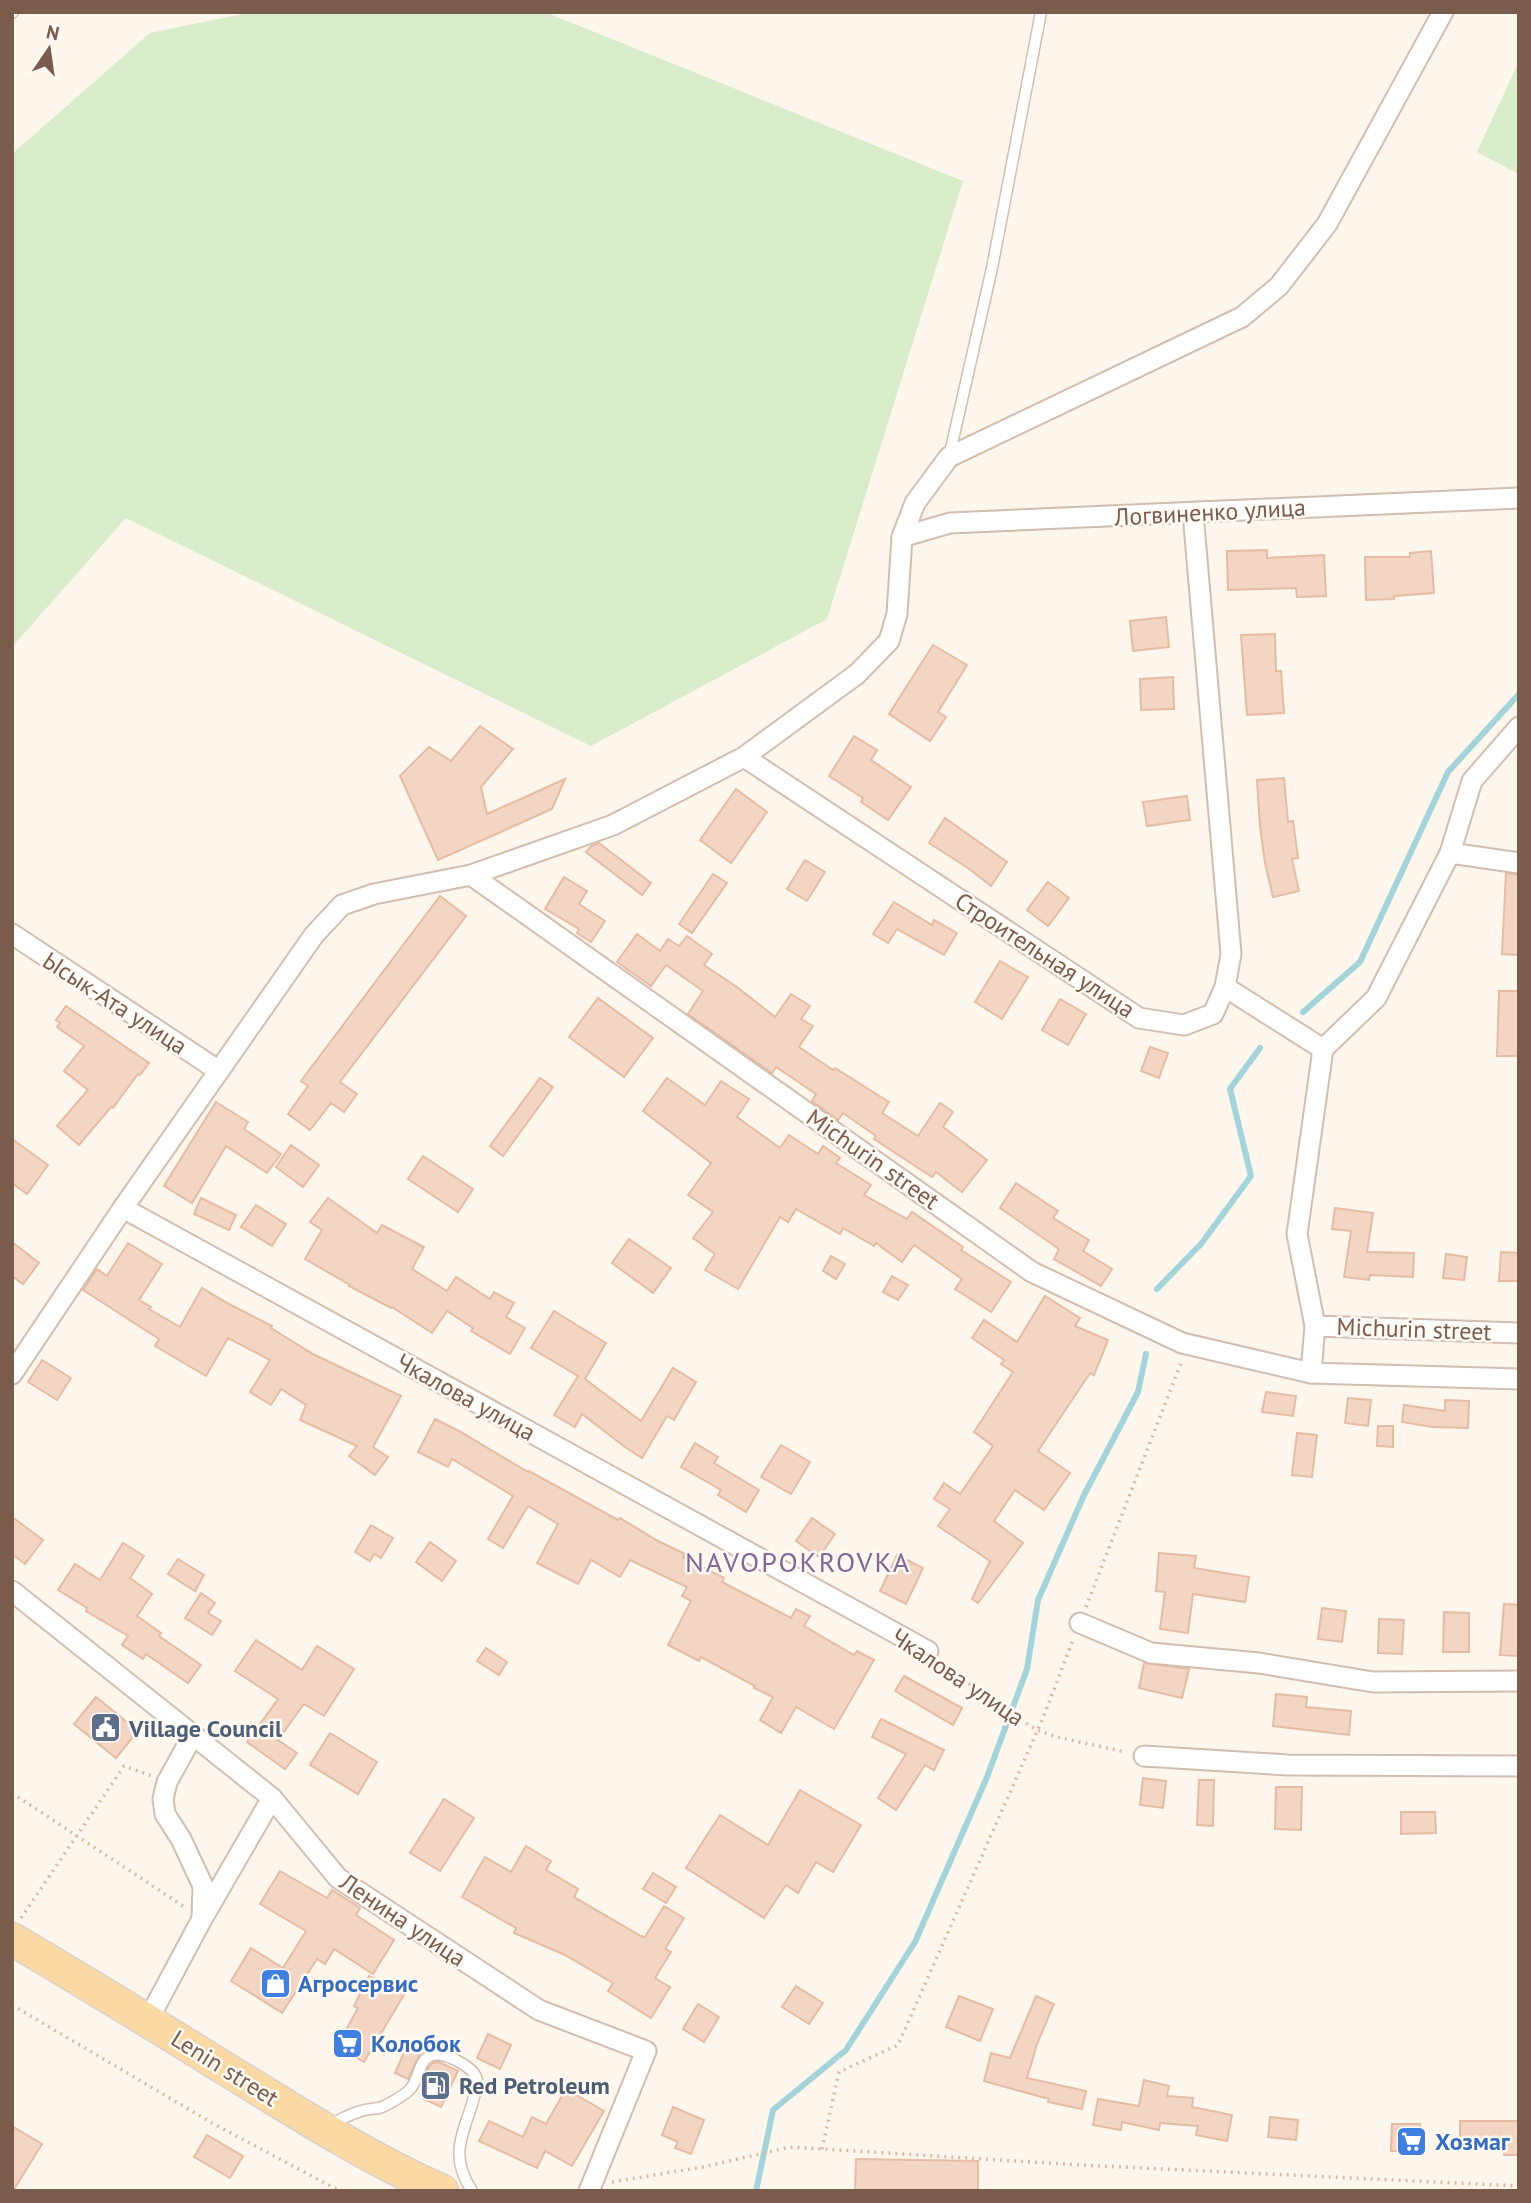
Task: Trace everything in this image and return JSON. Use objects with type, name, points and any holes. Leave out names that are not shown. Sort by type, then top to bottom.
[{"type":"main road","name":"Lenin street","points":[[16,1930],[148,2020],[322,2128],[406,2184],[442,2191]]},
{"type":"street","points":[[12,1374],[123,1208],[314,934],[342,905],[374,894],[471,874],[612,825],[744,757],[857,674],[889,641],[897,614],[902,537],[915,503],[949,457],[1242,317],[1279,286],[1327,225],[1443,12]]},
{"type":"street","name":"Логвиненко улица","points":[[902,537],[950,523],[1519,498]]},
{"type":"street","name":"Строительная улица","points":[[744,757],[1139,1018],[1185,1025],[1213,1014],[1225,987],[1231,954],[1193,513]]},
{"type":"street","points":[[1315,1326],[1297,1234],[1323,1049],[1376,998],[1450,853],[1472,781],[1519,727]]},
{"type":"street","points":[[1450,853],[1519,863]]},
{"type":"street","name":"Michurin street","points":[[471,874],[1032,1272],[1188,1344],[1311,1373],[1519,1379]]},
{"type":"street","name":"Ысык-Ата улица","points":[[12,934],[219,1071]]},
{"type":"street","points":[[1225,987],[1323,1049]]},
{"type":"street","name":"Чкалова улица","points":[[123,1208],[928,1651]]},
{"type":"street","name":"Michurin street","points":[[1311,1373],[1315,1326],[1519,1332]]},
{"type":"street","name":"Ленина улица","points":[[12,1591],[272,1798],[338,1878],[539,2010],[646,2050],[590,2188]]},
{"type":"street","points":[[1080,1623],[1151,1653],[1259,1663],[1373,1682],[1519,1681]]},
{"type":"street","points":[[193,1735],[167,1782],[163,1798],[165,1814],[181,1839],[203,1886],[202,1919]]},
{"type":"street","points":[[1144,1756],[1288,1765],[1519,1766]]},
{"type":"street","points":[[148,2020],[202,1919],[272,1798]]},
{"type":"lane","points":[[949,457],[992,268],[1041,12]]},
{"type":"lane","points":[[322,2128],[359,2111],[383,2107],[412,2088],[421,2065],[430,2056],[442,2055],[454,2059],[476,2076],[475,2094],[461,2139],[459,2159],[461,2174],[472,2191]]},
{"type":"path","points":[[822,2149],[839,2072],[898,2045],[1037,1731],[1188,1344]]},
{"type":"path","name":"Чкалова улица","points":[[928,1651],[993,1702],[1037,1731],[1144,1756]]},
{"type":"path","points":[[16,1930],[124,1766],[167,1782]]},
{"type":"path","points":[[12,1793],[202,1919]]},
{"type":"path","points":[[12,2005],[212,2123],[340,2191]]},
{"type":"path","points":[[590,2188],[703,2167],[790,2147],[1081,2165],[1519,2186]]},
{"type":"green space","points":[[252,12],[545,12],[963,181],[827,619],[591,746],[126,518],[12,647],[12,154],[150,33]]},
{"type":"green space","points":[[1519,61],[1519,174],[1477,152]]},
{"type":"building","points":[[1267,550],[1267,558],[1324,555],[1326,596],[1297,597],[1296,588],[1228,590],[1227,551]]},
{"type":"building","points":[[1431,551],[1434,593],[1366,600],[1365,557],[1410,557],[1410,553]]},
{"type":"building","points":[[1166,617],[1169,647],[1133,651],[1130,621]]},
{"type":"building","points":[[1275,634],[1276,671],[1281,671],[1284,713],[1247,715],[1241,635]]},
{"type":"building","points":[[933,645],[967,665],[938,712],[946,717],[930,741],[889,714]]},
{"type":"building","points":[[1173,677],[1174,709],[1141,710],[1140,679]]},
{"type":"building","points":[[480,726],[513,749],[481,787],[487,814],[565,779],[552,809],[438,860],[400,776],[429,747],[451,761]]},
{"type":"building","points":[[854,736],[877,750],[871,760],[911,787],[888,820],[861,802],[863,798],[829,776]]},
{"type":"building","points":[[1284,778],[1288,822],[1293,821],[1298,858],[1292,859],[1299,891],[1273,897],[1265,863],[1257,780]]},
{"type":"building","points":[[736,789],[767,812],[731,863],[700,840]]},
{"type":"building","points":[[1187,796],[1190,820],[1147,826],[1143,802]]},
{"type":"building","points":[[945,818],[1007,862],[991,886],[929,843]]},
{"type":"building","points":[[599,843],[651,883],[642,895],[586,852]]},
{"type":"building","points":[[805,860],[825,872],[807,901],[787,889]]},
{"type":"building","points":[[1506,873],[1519,875],[1519,955],[1502,954]]},
{"type":"building","points":[[713,874],[727,883],[692,933],[679,924]]},
{"type":"building","points":[[564,877],[587,891],[579,904],[605,921],[591,942],[577,933],[579,929],[545,909]]},
{"type":"building","points":[[1048,882],[1069,898],[1048,926],[1027,910]]},
{"type":"building","points":[[440,896],[466,916],[340,1082],[357,1094],[344,1112],[331,1103],[310,1130],[288,1114],[308,1086],[301,1081]]},
{"type":"building","points":[[894,902],[932,925],[934,920],[957,933],[944,955],[897,929],[888,943],[873,934]]},
{"type":"building","points":[[637,934],[660,951],[668,939],[679,946],[687,936],[712,954],[704,965],[775,1017],[791,994],[810,1006],[801,1019],[813,1026],[799,1047],[889,1102],[882,1113],[918,1136],[940,1103],[953,1112],[943,1127],[987,1160],[962,1192],[936,1172],[932,1177],[874,1139],[876,1136],[843,1113],[838,1120],[812,1101],[816,1094],[776,1067],[772,1073],[688,1014],[703,991],[666,965],[651,986],[617,962]]},
{"type":"building","points":[[1000,961],[1028,977],[1002,1019],[975,1002]]},
{"type":"building","points":[[1499,991],[1519,991],[1519,1056],[1497,1056]]},
{"type":"building","points":[[598,998],[653,1038],[624,1077],[569,1037]]},
{"type":"building","points":[[1060,999],[1086,1014],[1068,1045],[1042,1030]]},
{"type":"building","points":[[66,1006],[149,1063],[79,1145],[57,1126],[88,1090],[64,1071],[84,1046],[57,1027],[60,1023],[56,1020]]},
{"type":"building","points":[[1150,1047],[1168,1053],[1159,1078],[1141,1071]]},
{"type":"building","points":[[540,1078],[553,1087],[503,1156],[490,1146]]},
{"type":"building","points":[[667,1078],[705,1105],[721,1081],[749,1099],[737,1117],[780,1148],[789,1135],[818,1154],[823,1146],[840,1158],[836,1163],[871,1185],[864,1195],[907,1219],[912,1212],[963,1247],[961,1250],[1011,1282],[991,1312],[955,1289],[962,1279],[914,1245],[902,1262],[876,1243],[874,1246],[843,1228],[840,1234],[796,1209],[788,1222],[780,1217],[738,1289],[705,1270],[715,1254],[693,1238],[713,1212],[688,1195],[711,1163],[643,1111]]},
{"type":"building","points":[[216,1102],[248,1122],[244,1129],[281,1154],[267,1173],[226,1146],[192,1203],[164,1186]]},
{"type":"building","points":[[12,1139],[48,1165],[27,1194],[12,1183]]},
{"type":"building","points":[[291,1145],[319,1165],[303,1187],[276,1167]]},
{"type":"building","points":[[423,1156],[473,1189],[458,1212],[408,1179]]},
{"type":"building","points":[[1016,1183],[1058,1211],[1053,1218],[1089,1240],[1083,1251],[1112,1269],[1101,1286],[1054,1259],[1059,1249],[1000,1208]]},
{"type":"building","points":[[201,1198],[236,1215],[229,1230],[194,1214]]},
{"type":"building","points":[[328,1198],[377,1233],[382,1225],[424,1247],[412,1269],[447,1291],[456,1277],[490,1299],[494,1292],[514,1303],[506,1317],[525,1328],[510,1354],[471,1331],[473,1328],[447,1311],[432,1333],[392,1307],[349,1286],[305,1259],[322,1230],[310,1222]]},
{"type":"building","points":[[256,1205],[286,1224],[272,1246],[241,1227]]},
{"type":"building","points":[[1335,1208],[1373,1213],[1367,1252],[1414,1253],[1413,1277],[1370,1275],[1369,1280],[1344,1277],[1351,1231],[1332,1229]]},
{"type":"building","points":[[629,1239],[671,1268],[653,1293],[612,1263]]},
{"type":"building","points":[[12,1242],[39,1263],[23,1284],[12,1276]]},
{"type":"building","points":[[128,1243],[162,1264],[139,1300],[180,1327],[202,1288],[272,1326],[271,1328],[313,1354],[401,1396],[373,1447],[388,1457],[375,1475],[349,1456],[357,1446],[300,1420],[306,1405],[281,1389],[271,1405],[250,1392],[270,1360],[228,1338],[206,1376],[155,1346],[159,1339],[83,1290],[97,1269],[107,1276]]},
{"type":"building","points":[[1501,1252],[1519,1253],[1519,1281],[1499,1281]]},
{"type":"building","points":[[1446,1254],[1467,1257],[1464,1280],[1443,1278]]},
{"type":"building","points":[[831,1256],[845,1264],[836,1279],[823,1271]]},
{"type":"building","points":[[892,1276],[908,1285],[898,1300],[883,1292]]},
{"type":"building","points":[[1045,1296],[1080,1318],[1075,1326],[1108,1340],[1094,1375],[1090,1373],[1038,1451],[1070,1473],[1044,1510],[1015,1490],[994,1521],[1023,1543],[978,1603],[972,1599],[990,1561],[938,1526],[950,1509],[934,1499],[944,1483],[960,1494],[993,1446],[974,1432],[1013,1372],[1001,1364],[1004,1360],[972,1338],[984,1320],[1017,1342]]},
{"type":"building","points":[[554,1311],[606,1343],[585,1379],[641,1421],[673,1368],[696,1382],[674,1420],[667,1416],[642,1458],[582,1414],[575,1427],[554,1415],[578,1376],[531,1348]]},
{"type":"building","points":[[42,1360],[71,1378],[57,1400],[28,1382]]},
{"type":"building","points":[[1266,1392],[1296,1396],[1293,1416],[1262,1412]]},
{"type":"building","points":[[1348,1398],[1371,1400],[1368,1426],[1345,1423]]},
{"type":"building","points":[[1445,1400],[1469,1401],[1468,1428],[1433,1427],[1402,1422],[1404,1405],[1445,1411]]},
{"type":"building","points":[[435,1419],[528,1472],[685,1554],[683,1557],[724,1578],[722,1582],[791,1618],[796,1609],[810,1616],[804,1626],[854,1655],[857,1651],[874,1660],[834,1729],[796,1707],[781,1733],[760,1720],[773,1697],[701,1657],[699,1661],[668,1645],[691,1601],[682,1596],[687,1587],[630,1560],[620,1577],[591,1560],[578,1584],[537,1563],[558,1524],[528,1506],[503,1548],[488,1539],[513,1496],[452,1459],[448,1467],[418,1452]]},
{"type":"building","points":[[1378,1426],[1393,1426],[1393,1447],[1377,1446]]},
{"type":"building","points":[[1297,1433],[1317,1435],[1312,1477],[1292,1475]]},
{"type":"building","points":[[695,1443],[718,1457],[714,1463],[759,1490],[746,1512],[718,1495],[721,1490],[681,1467]]},
{"type":"building","points":[[781,1445],[810,1462],[791,1494],[761,1477]]},
{"type":"building","points":[[12,1517],[43,1540],[25,1564],[12,1554]]},
{"type":"building","points":[[812,1518],[835,1534],[819,1557],[796,1541]]},
{"type":"building","points":[[371,1525],[393,1538],[381,1558],[374,1554],[370,1561],[355,1552]]},
{"type":"building","points":[[430,1542],[456,1561],[442,1581],[416,1562]]},
{"type":"building","points":[[123,1543],[144,1556],[130,1578],[152,1594],[137,1616],[161,1633],[159,1636],[201,1665],[188,1683],[146,1654],[143,1659],[122,1645],[128,1636],[86,1611],[87,1608],[58,1590],[75,1564],[100,1580]]},
{"type":"building","points":[[1159,1553],[1196,1556],[1194,1568],[1249,1577],[1245,1602],[1193,1594],[1188,1633],[1160,1629],[1165,1592],[1156,1591]]},
{"type":"building","points":[[897,1555],[923,1568],[906,1604],[880,1591]]},
{"type":"building","points":[[178,1559],[204,1575],[195,1591],[168,1574]]},
{"type":"building","points":[[201,1593],[215,1603],[208,1613],[221,1621],[212,1635],[185,1618]]},
{"type":"building","points":[[1504,1604],[1519,1605],[1519,1656],[1500,1655]]},
{"type":"building","points":[[1322,1608],[1346,1611],[1342,1642],[1318,1639]]},
{"type":"building","points":[[1444,1612],[1469,1613],[1469,1652],[1443,1652]]},
{"type":"building","points":[[1379,1619],[1404,1620],[1402,1654],[1378,1653]]},
{"type":"building","points":[[256,1640],[302,1670],[317,1646],[354,1669],[324,1716],[304,1704],[278,1740],[297,1753],[285,1769],[247,1742],[278,1699],[235,1671]]},
{"type":"building","points":[[486,1648],[507,1662],[499,1675],[477,1661]]},
{"type":"building","points":[[1144,1663],[1189,1669],[1182,1698],[1139,1688]]},
{"type":"building","points":[[904,1676],[962,1708],[953,1725],[895,1691]]},
{"type":"building","points":[[1276,1694],[1307,1697],[1306,1707],[1351,1711],[1349,1735],[1273,1726]]},
{"type":"building","name":"Village Council","points":[[96,1697],[138,1731],[116,1758],[74,1724]]},
{"type":"building","points":[[881,1719],[944,1750],[934,1770],[925,1765],[896,1810],[878,1798],[906,1754],[872,1737]]},
{"type":"building","points":[[330,1733],[377,1762],[358,1794],[310,1765]]},
{"type":"building","points":[[1143,1778],[1166,1781],[1163,1808],[1140,1805]]},
{"type":"building","points":[[1199,1780],[1214,1780],[1213,1826],[1197,1825]]},
{"type":"building","points":[[1276,1787],[1302,1787],[1301,1830],[1275,1829]]},
{"type":"building","points":[[800,1790],[861,1825],[833,1872],[816,1862],[798,1893],[786,1885],[764,1918],[686,1868],[720,1815],[768,1845]]},
{"type":"building","points":[[444,1799],[474,1818],[440,1871],[410,1853]]},
{"type":"building","points":[[1401,1812],[1435,1812],[1436,1833],[1401,1834]]},
{"type":"building","points":[[526,1846],[551,1861],[546,1870],[578,1889],[574,1897],[641,1936],[645,1937],[664,1906],[684,1918],[665,1949],[671,1952],[655,1978],[670,1987],[651,2018],[608,1991],[613,1983],[565,1955],[514,1933],[516,1928],[462,1897],[485,1857],[511,1872]]},
{"type":"building","points":[[280,1871],[327,1898],[332,1890],[360,1908],[356,1915],[394,1940],[373,1974],[334,1949],[325,1964],[317,1959],[282,2013],[231,1981],[251,1948],[283,1968],[306,1931],[260,1904]]},
{"type":"building","points":[[653,1873],[676,1887],[666,1903],[643,1889]]},
{"type":"building","points":[[369,1976],[405,1993],[364,2062],[337,2046],[358,2008],[354,2006]]},
{"type":"building","points":[[796,1986],[823,2003],[809,2024],[782,2007]]},
{"type":"building","points":[[959,1996],[993,2009],[980,2041],[946,2027]]},
{"type":"building","points":[[1036,1996],[1054,2004],[1037,2044],[1027,2078],[1086,2091],[1082,2109],[1048,2102],[1049,2099],[984,2081],[991,2053],[1010,2058]]},
{"type":"building","points":[[698,2004],[719,2017],[704,2042],[683,2029]]},
{"type":"building","points":[[488,2034],[511,2045],[500,2069],[477,2058]]},
{"type":"building","points":[[408,2043],[422,2049],[408,2079],[395,2073]]},
{"type":"building","points":[[439,2062],[458,2071],[441,2107],[424,2099],[429,2087],[422,2084],[429,2066]]},
{"type":"building","points":[[1144,2080],[1169,2086],[1167,2096],[1193,2098],[1192,2107],[1232,2115],[1227,2141],[1196,2135],[1198,2126],[1160,2123],[1159,2130],[1122,2122],[1121,2130],[1093,2125],[1098,2099],[1139,2106]]},
{"type":"building","points":[[566,2089],[604,2111],[572,2166],[545,2151],[537,2168],[479,2141],[489,2121],[523,2137],[532,2117],[546,2124]]},
{"type":"building","points":[[673,2107],[704,2120],[691,2154],[675,2148],[678,2142],[662,2135]]},
{"type":"building","points":[[1270,2117],[1298,2120],[1296,2140],[1268,2137]]},
{"type":"building","points":[[1460,2121],[1519,2121],[1519,2155],[1504,2155],[1504,2149],[1460,2149]]},
{"type":"building","points":[[1392,2124],[1420,2124],[1419,2151],[1391,2151]]},
{"type":"building","points":[[12,2126],[42,2144],[13,2191],[12,2191]]},
{"type":"building","points":[[207,2135],[243,2156],[230,2178],[194,2157]]},
{"type":"building","points":[[856,2159],[978,2161],[978,2191],[855,2191]]},
{"type":"waterway","points":[[1303,1012],[1360,962],[1448,772],[1519,694]]},
{"type":"waterway","points":[[1157,1289],[1201,1244],[1251,1176],[1230,1089],[1260,1048]]},
{"type":"waterway","points":[[756,2191],[773,2110],[846,2050],[915,1942],[987,1777],[1027,1669],[1038,1600],[1084,1495],[1138,1392],[1146,1354]]},
{"type":"place","name":"Village Council","points":[[106,1728]]},
{"type":"place","name":"Агросервис","points":[[275,1983]]},
{"type":"place","name":"Колобок","points":[[348,2043]]},
{"type":"place","name":"Red Petroleum","points":[[436,2085]]},
{"type":"place","name":"Хозмаг","points":[[1412,2141]]},
{"type":"district","name":"NAVOPOKROVKA","points":[[798,1561]]}]
